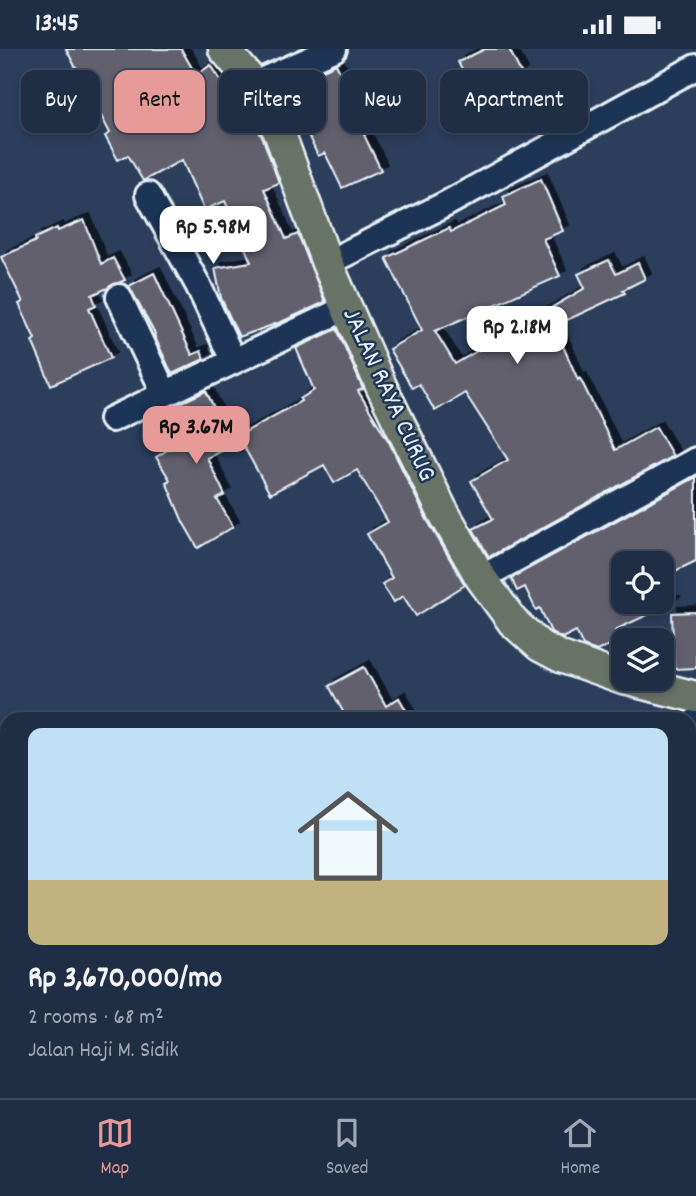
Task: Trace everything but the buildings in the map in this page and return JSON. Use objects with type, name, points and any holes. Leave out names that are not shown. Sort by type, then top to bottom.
[{"type":"main road","name":"JALAN RAYA CURUG","points":[[224,49],[242,70]]},
{"type":"main road","name":"JALAN RAYA CURUG","points":[[279,133],[327,263],[381,386],[442,510],[481,578],[513,622],[540,646],[561,657],[611,674]]},
{"type":"main road","name":"JALAN RAYA CURUG","points":[[672,691],[696,697]]},
{"type":"street","points":[[286,70],[334,49]]},
{"type":"street","points":[[327,263],[446,204],[696,67]]},
{"type":"street","points":[[148,195],[198,285],[233,361]]},
{"type":"street","points":[[119,297],[164,392]]},
{"type":"street","points":[[112,419],[164,392],[346,308]]},
{"type":"street","points":[[481,578],[696,460]]}]
